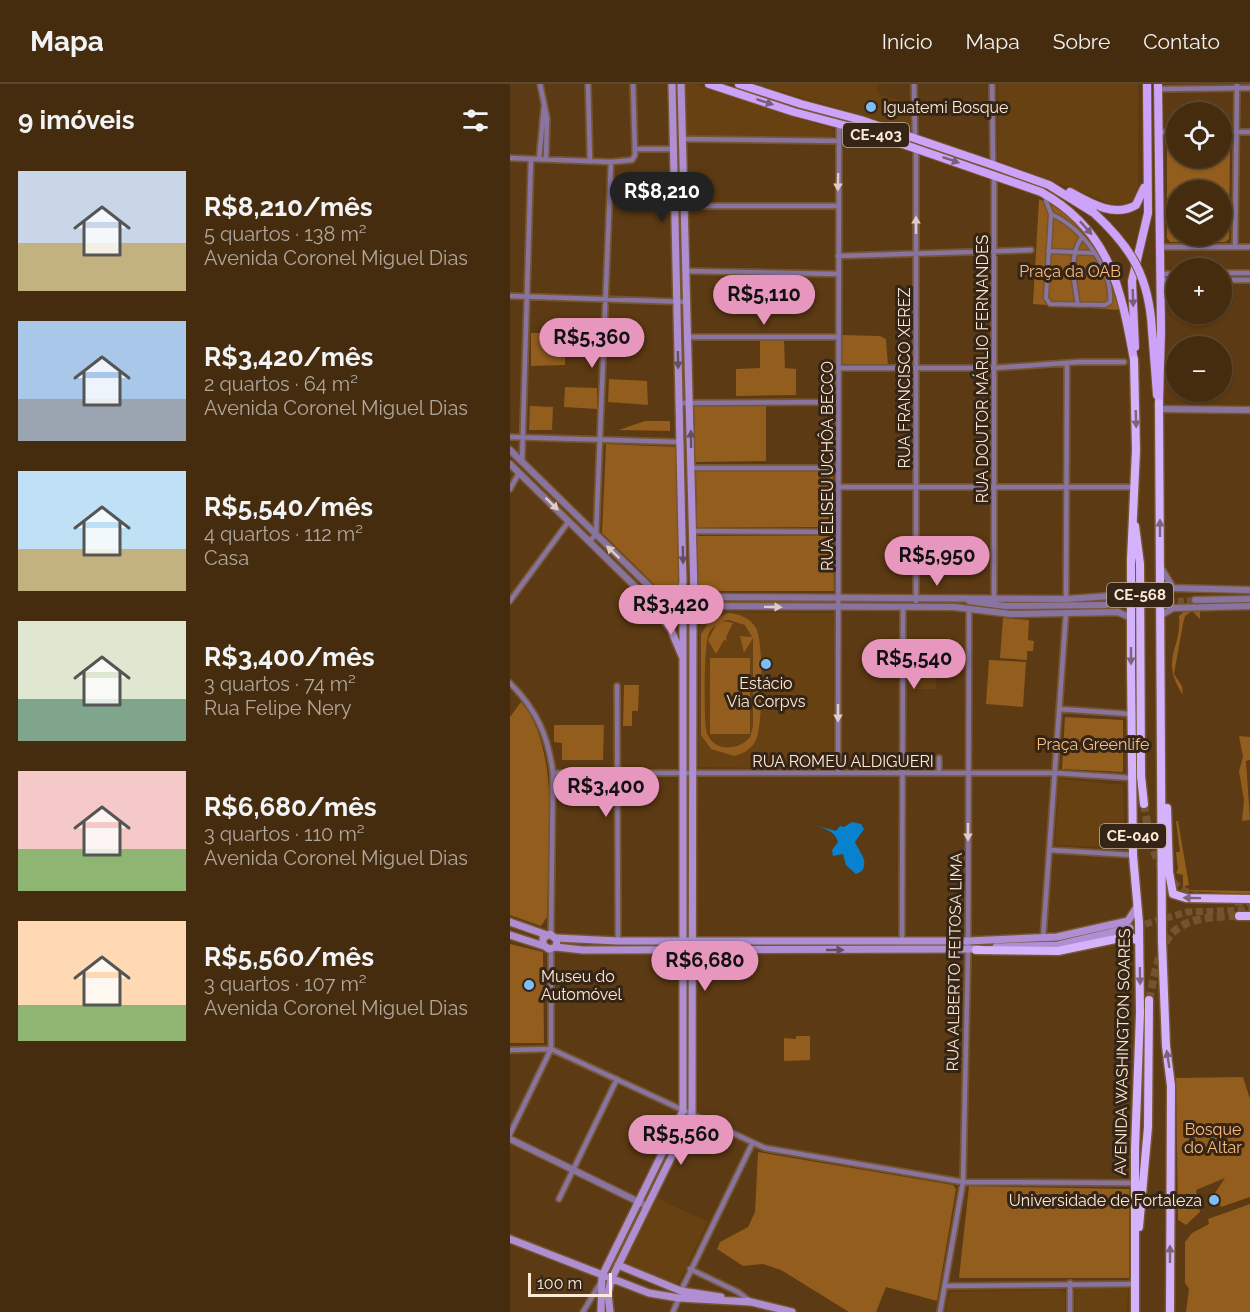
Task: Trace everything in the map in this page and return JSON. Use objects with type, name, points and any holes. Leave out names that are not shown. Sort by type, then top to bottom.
[{"type":"highway","name":"AVENIDA WASHINGTON SOARES","points":[[1134,360],[1137,427],[1132,510],[1131,714],[1133,855],[1139,942],[1140,1044],[1135,1183],[1135,1312]]},
{"type":"highway","name":"CE-040","points":[[1159,406],[1159,733],[1163,983],[1171,1086],[1170,1312]]},
{"type":"highway","name":"CE-568","points":[[1132,510],[1140,564],[1141,776],[1144,804]]},
{"type":"highway","points":[[1159,733],[1164,766],[1171,891],[1181,898],[1250,899]]},
{"type":"highway","points":[[1239,916],[1250,916]]},
{"type":"highway","points":[[972,950],[1058,951],[1130,936],[1139,942]]},
{"type":"highway","points":[[1135,1254],[1148,1127],[1149,1000]]},
{"type":"main road","points":[[601,1312],[602,1279],[683,1111],[684,661],[682,609],[678,603],[680,596],[680,442],[672,84]]},
{"type":"main road","points":[[610,1312],[608,1294],[611,1280],[692,1115],[696,595],[681,84]]},
{"type":"main road","name":"AVENIDA WASHINGTON SOARES","points":[[709,84],[916,148],[1047,195],[1074,215],[1105,254],[1120,292],[1134,360]]},
{"type":"main road","name":"CE-403","points":[[739,84],[915,137],[1049,185],[1094,213],[1117,235],[1137,265],[1147,292],[1159,406]]},
{"type":"main road","points":[[1147,85],[1158,86]]},
{"type":"main road","name":"CE-040","points":[[1146,179],[1147,85]]},
{"type":"main road","name":"CE-040","points":[[1158,86],[1161,277],[1159,406]]},
{"type":"main road","points":[[1146,121],[1158,121]]},
{"type":"main road","points":[[1049,185],[1059,187],[1104,207],[1121,211],[1139,201],[1146,179]]},
{"type":"main road","name":"AVENIDA WASHINGTON SOARES","points":[[1134,360],[1132,281],[1147,219],[1146,179]]},
{"type":"main road","points":[[675,238],[685,238]]},
{"type":"main road","points":[[680,596],[696,595]]},
{"type":"main road","points":[[648,599],[671,630],[684,661]]},
{"type":"main road","points":[[682,609],[695,608]]},
{"type":"main road","points":[[684,843],[693,843]]},
{"type":"main road","points":[[510,922],[552,936],[618,941],[967,941],[1057,938],[1128,921],[1137,907]]},
{"type":"main road","points":[[510,935],[550,947],[618,950],[972,950],[1014,945],[1058,945],[1130,928]]},
{"type":"main road","points":[[550,947],[543,940],[552,936]]},
{"type":"main road","points":[[550,947],[552,936]]},
{"type":"main road","points":[[743,941],[743,950]]},
{"type":"main road","points":[[802,951],[827,941]]},
{"type":"main road","points":[[683,1033],[692,1033]]},
{"type":"main road","points":[[510,1239],[602,1279],[649,1293],[751,1302],[792,1312]]},
{"type":"main road","points":[[618,1265],[680,1294]]},
{"type":"street","points":[[540,84],[548,118],[546,159]]},
{"type":"street","points":[[588,84],[590,161]]},
{"type":"street","points":[[510,158],[611,162],[629,161],[634,158],[633,84]]},
{"type":"street","points":[[914,84],[915,137]]},
{"type":"street","points":[[992,84],[993,165]]},
{"type":"street","points":[[1158,86],[1250,88]]},
{"type":"street","points":[[1235,247],[1237,86]]},
{"type":"street","points":[[539,159],[544,107]]},
{"type":"street","name":"RUA ELISEU UCHÔA BECCO","points":[[838,773],[837,206],[839,123]]},
{"type":"street","points":[[1158,132],[1166,132]]},
{"type":"street","points":[[1232,132],[1250,132]]},
{"type":"street","points":[[682,139],[839,141]]},
{"type":"street","name":"RUA FRANCISCO XEREZ","points":[[916,148],[916,607]]},
{"type":"street","points":[[635,149],[673,149]]},
{"type":"street","points":[[522,463],[531,159]]},
{"type":"street","points":[[589,541],[596,535],[611,162]]},
{"type":"street","name":"RUA DOUTOR MÁRLIO FERNANDES","points":[[994,176],[994,599]]},
{"type":"street","points":[[1047,195],[1046,201],[1051,214],[1046,298],[1050,304],[1105,306],[1110,302],[1111,294],[1094,254],[1082,237],[1061,219],[1051,214]]},
{"type":"street","points":[[673,206],[837,206]]},
{"type":"street","points":[[1078,305],[1073,275],[1073,252],[1082,237]]},
{"type":"street","points":[[1160,247],[1250,247]]},
{"type":"street","points":[[838,256],[1031,250]]},
{"type":"street","points":[[1048,251],[1094,254]]},
{"type":"street","points":[[687,271],[838,274]]},
{"type":"street","points":[[1232,273],[1250,273]]},
{"type":"street","points":[[1161,277],[1166,276]]},
{"type":"street","points":[[1161,277],[1166,278]]},
{"type":"street","points":[[1232,280],[1250,280]]},
{"type":"street","points":[[510,296],[687,302]]},
{"type":"street","points":[[688,337],[839,337]]},
{"type":"street","points":[[839,368],[995,368],[1124,362]]},
{"type":"street","points":[[1066,599],[1067,363]]},
{"type":"street","points":[[679,403],[838,402]]},
{"type":"street","points":[[1159,406],[1250,410]]},
{"type":"street","points":[[510,437],[680,442]]},
{"type":"street","points":[[510,450],[658,595],[680,596]]},
{"type":"street","points":[[510,464],[648,599],[670,610],[682,609]]},
{"type":"street","points":[[692,468],[838,468]]},
{"type":"street","points":[[510,489],[519,473]]},
{"type":"street","points":[[838,487],[915,485],[1134,487]]},
{"type":"street","points":[[510,601],[568,521]]},
{"type":"street","points":[[693,531],[838,532]]},
{"type":"street","points":[[1160,564],[1173,588],[1250,590]]},
{"type":"street","points":[[696,595],[1066,599],[1126,595],[1131,590]]},
{"type":"street","points":[[958,599],[1005,606],[1106,605]]},
{"type":"street","points":[[1195,600],[1250,599]]},
{"type":"street","points":[[1159,617],[1173,608],[1250,606]]},
{"type":"street","points":[[902,941],[903,607]]},
{"type":"street","points":[[695,608],[916,607],[969,609],[1011,614],[1118,612],[1131,618]]},
{"type":"street","name":"RUA ALBERTO FEITOSA LIMA","points":[[940,1312],[963,1182],[972,950],[967,941],[969,609]]},
{"type":"street","points":[[1043,938],[1066,613]]},
{"type":"street","points":[[510,683],[539,718],[548,739],[553,773],[552,936]]},
{"type":"street","points":[[616,686],[618,950]]},
{"type":"street","points":[[1059,709],[1131,714]]},
{"type":"street","points":[[939,758],[939,773]]},
{"type":"street","name":"RUA ROMEU ALDIGUERI","points":[[553,773],[1056,772],[1132,778]]},
{"type":"street","points":[[1050,850],[1133,855]]},
{"type":"street","points":[[510,1134],[551,1049],[550,947]]},
{"type":"street","points":[[510,1050],[551,1049],[752,1144],[963,1182],[1135,1183]]},
{"type":"street","points":[[559,1199],[617,1079]]},
{"type":"street","points":[[510,1139],[647,1206]]},
{"type":"street","points":[[673,1312],[690,1269],[752,1144]]},
{"type":"street","points":[[690,1269],[738,1292],[751,1302]]},
{"type":"street","points":[[583,1312],[602,1279]]},
{"type":"street","points":[[1070,1283],[1070,1312]]},
{"type":"street","points":[[945,1286],[1135,1284]]},
{"type":"shaded area","points":[[685,84],[695,84],[832,129],[835,134],[830,138],[685,136]]},
{"type":"shaded area","name":"Iguatemi Bosque","points":[[755,84],[877,84],[878,94],[910,103],[911,130]]},
{"type":"shaded area","points":[[998,84],[1138,84],[1138,192],[1134,200],[1128,204],[1116,206],[998,160]]},
{"type":"shaded area","name":"Estácio Via Corpvs","points":[[702,612],[834,613],[833,769],[699,767],[699,615]]},
{"type":"shaded area","points":[[908,663],[936,663],[936,689],[908,689]]},
{"type":"shaded area","points":[[1059,779],[1123,785],[1125,848],[1055,845]]},
{"type":"shaded area","points":[[657,1198],[708,1222],[678,1284],[627,1265],[626,1261]]},
{"type":"shaded area","points":[[1075,1286],[1128,1288],[1127,1312],[1075,1312]]},
{"type":"shaded area","points":[[1061,1290],[1065,1293],[1065,1312],[946,1312],[949,1294],[952,1292]]},
{"type":"green space","points":[[1167,168],[1230,168],[1230,180],[1167,180]]},
{"type":"green space","name":"Praça da OAB","points":[[1039,199],[1071,218],[1083,231],[1101,259],[1119,310],[1033,304]]},
{"type":"green space","points":[[531,333],[565,333],[565,365],[531,366]]},
{"type":"green space","points":[[842,335],[880,336],[886,339],[888,366],[842,366]]},
{"type":"green space","points":[[784,340],[785,368],[796,369],[796,395],[736,396],[736,369],[760,368],[760,341]]},
{"type":"green space","points":[[609,379],[647,381],[648,405],[608,402]]},
{"type":"green space","points":[[565,387],[597,388],[597,409],[564,407]]},
{"type":"green space","points":[[766,405],[766,461],[695,462],[694,406]]},
{"type":"green space","points":[[530,406],[553,407],[552,430],[529,430]]},
{"type":"green space","points":[[645,421],[670,421],[670,431],[619,430]]},
{"type":"green space","points":[[606,444],[676,447],[679,586],[672,593],[661,591],[602,533]]},
{"type":"green space","points":[[833,470],[833,527],[697,527],[696,471]]},
{"type":"green space","points":[[697,536],[833,536],[834,591],[698,591]]},
{"type":"green space","points":[[1187,609],[1200,610],[1200,619],[1192,611],[1185,616],[1183,624],[1174,674],[1182,686],[1183,695],[1176,682],[1173,672],[1172,663],[1178,637],[1179,616]]},
{"type":"green space","points":[[728,613],[737,614],[751,622],[759,636],[762,684],[758,732],[752,746],[734,756],[711,749],[701,735],[701,634],[709,622]],"holes":[[[729,620],[745,625],[752,637],[740,636],[744,653],[753,638],[753,726],[750,737],[745,742],[732,747],[719,746],[713,742],[706,730],[705,683],[707,643],[709,633],[716,625],[708,640],[716,654],[724,640],[727,641],[726,637],[733,623],[722,621]]]},
{"type":"green space","points":[[1003,618],[1029,620],[1028,640],[1034,641],[1033,651],[1027,651],[1027,660],[1000,658]]},
{"type":"green space","points":[[710,658],[750,658],[750,734],[710,734]]},
{"type":"green space","points":[[989,660],[1026,662],[1023,707],[986,704]]},
{"type":"green space","points":[[624,685],[639,685],[638,711],[632,711],[632,726],[623,726]]},
{"type":"green space","points":[[521,702],[534,722],[548,774],[550,835],[547,917],[541,926],[510,915],[510,717]]},
{"type":"green space","name":"Praça Greenlife","points":[[1065,717],[1123,720],[1123,772],[1062,769]]},
{"type":"green space","points":[[554,725],[604,725],[603,760],[562,760],[562,743],[554,742]]},
{"type":"green space","points":[[1239,736],[1250,737],[1250,760],[1246,761],[1250,820],[1242,821],[1244,800],[1239,771],[1243,757]]},
{"type":"green space","points":[[1176,821],[1178,821],[1189,885],[1185,886],[1185,890],[1250,891],[1250,894],[1183,891],[1183,875],[1176,873],[1178,869],[1176,852],[1180,852]]},
{"type":"green space","points":[[510,944],[543,952],[544,1043],[510,1043]]},
{"type":"green space","points":[[796,1036],[810,1036],[810,1060],[784,1061],[784,1038],[796,1039]]},
{"type":"green space","name":"Bosque do Altar","points":[[1243,1077],[1250,1099],[1250,1197],[1221,1207],[1215,1193],[1225,1178],[1196,1190],[1200,1212],[1186,1225],[1178,1220],[1176,1078]]},
{"type":"green space","points":[[758,1152],[953,1185],[956,1189],[937,1301],[886,1287],[876,1312],[849,1312],[781,1270],[763,1264],[743,1266],[717,1249],[720,1242],[748,1227],[755,1212]]},
{"type":"green space","points":[[969,1186],[1129,1189],[1129,1278],[959,1278]]},
{"type":"green space","points":[[1250,1204],[1250,1312],[1186,1312],[1189,1289],[1185,1283],[1185,1242],[1192,1233],[1209,1224],[1208,1219]]},
{"type":"water","points":[[852,822],[861,824],[864,829],[855,842],[863,856],[864,867],[856,874],[846,865],[843,854],[833,856],[832,850],[838,842],[835,836],[818,826],[836,831],[840,826],[844,827]]},
{"type":"tunnel","points":[[1106,605],[1195,600]]},
{"type":"tunnel","points":[[1144,804],[1153,847],[1164,872],[1173,883],[1199,897]]},
{"type":"tunnel","points":[[1235,902],[1250,903]]},
{"type":"tunnel","points":[[1135,927],[1187,912],[1250,910]]},
{"type":"tunnel","points":[[1149,1000],[1159,959],[1164,945],[1172,934],[1182,926],[1196,920],[1239,916]]},
{"type":"place","name":"Iguatemi Bosque","points":[[871,107]]},
{"type":"place","name":"Estácio Via Corpvs","points":[[766,664]]},
{"type":"place","name":"Museu do Automóvel","points":[[529,985]]},
{"type":"place","name":"Universidade de Fortaleza","points":[[1214,1200]]}]
